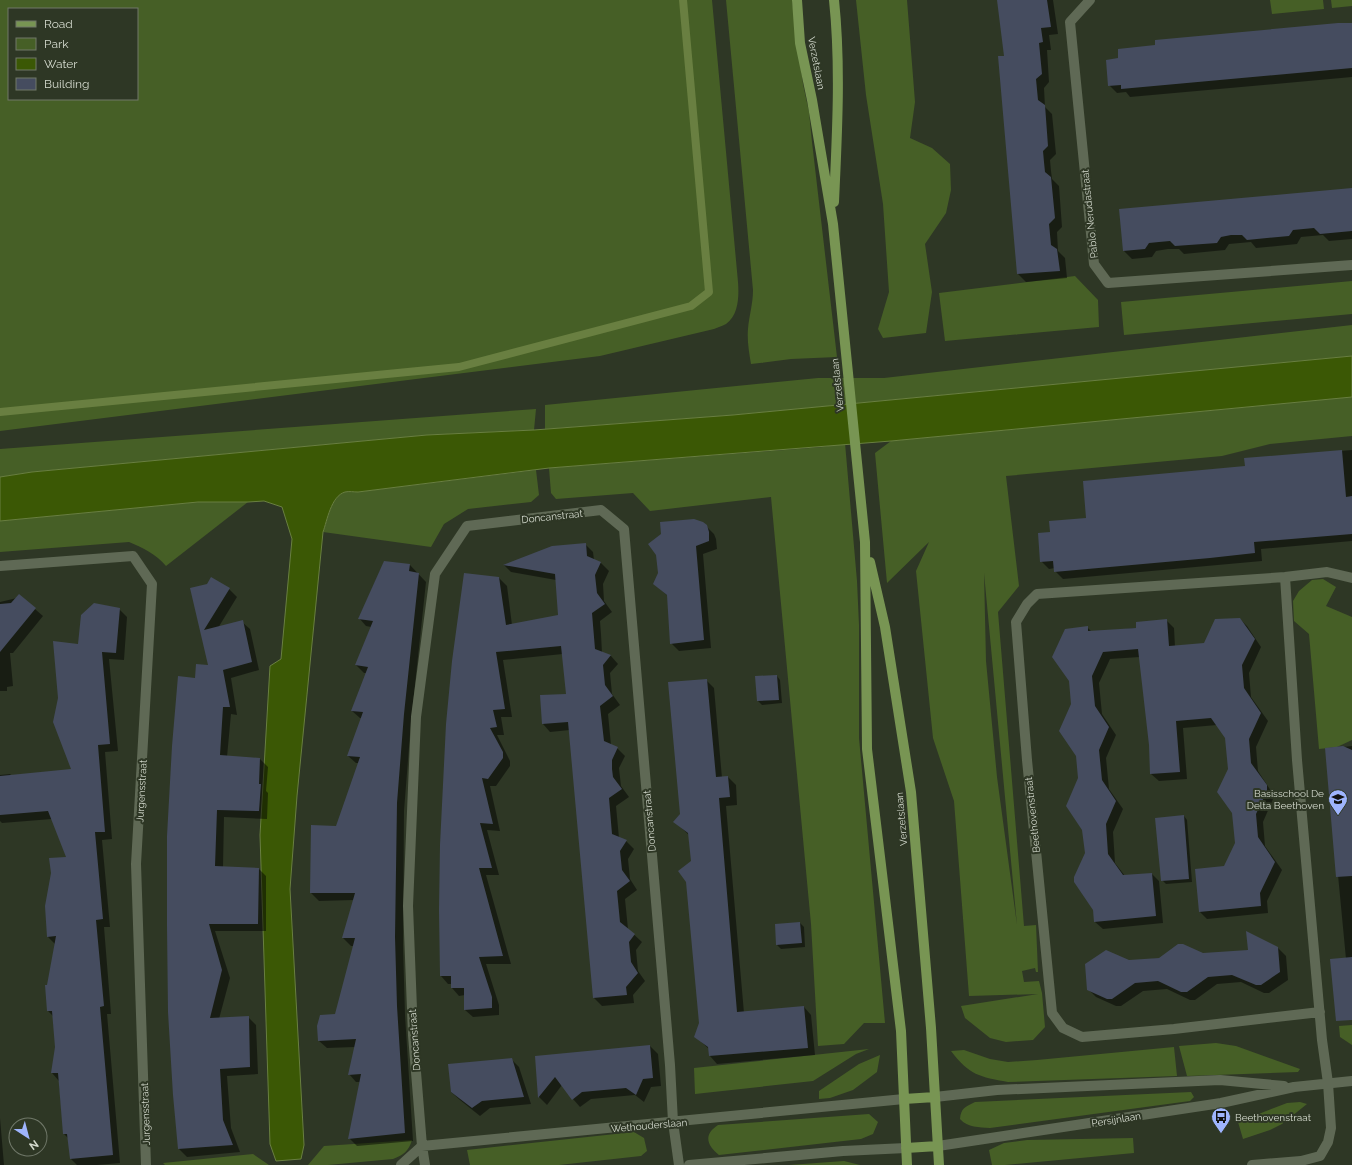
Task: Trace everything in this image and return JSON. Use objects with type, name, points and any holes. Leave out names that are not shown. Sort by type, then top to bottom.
[{"type":"main road","name":"Verzetslaan","points":[[797,0],[800,43],[812,100],[833,224],[865,542],[867,749],[901,1031],[906,1165]]},
{"type":"main road","name":"Verzetslaan","points":[[833,224],[838,96],[837,31],[834,0]]},
{"type":"main road","name":"Verzetslaan","points":[[865,542],[884,627],[911,792],[931,1028],[939,1165]]},
{"type":"main road","points":[[904,1099],[935,1096]]},
{"type":"main road","points":[[906,1148],[938,1146]]},
{"type":"street","name":"Pablo Nerudastraat","points":[[1090,0],[1070,22],[1094,264],[1108,283],[1352,264]]},
{"type":"street","name":"Doncanstraat","points":[[425,1165],[422,1146],[413,1035],[408,906],[416,717],[435,574],[467,526],[601,510],[624,529],[670,1065],[673,1122],[679,1165]]},
{"type":"street","name":"Jurgensstraat","points":[[0,566],[133,556],[152,584],[136,864],[146,1165]]},
{"type":"street","name":"Beethovenstraat","points":[[1320,1012],[1174,1029],[1082,1037],[1063,1028],[1052,1013],[1024,722],[1016,622],[1027,604],[1037,594],[1285,577],[1327,572],[1352,578]]},
{"type":"street","points":[[1252,1165],[1301,1161],[1320,1156],[1328,1142],[1331,1128],[1297,760],[1285,577]]},
{"type":"street","name":"Persijnlaan","points":[[935,1096],[997,1090],[1220,1080],[1294,1087]]},
{"type":"street","name":"Persijnlaan","points":[[938,1146],[1221,1103],[1294,1087],[1352,1080]]},
{"type":"street","name":"Wethouderslaan","points":[[422,1146],[904,1099]]},
{"type":"street","points":[[401,1165],[422,1146]]},
{"type":"street","points":[[689,1165],[843,1151],[906,1148]]},
{"type":"green space","points":[[0,0],[712,0],[738,287],[736,310],[734,315],[726,324],[714,329],[600,356],[0,431]]},
{"type":"green space","points":[[726,0],[792,0],[803,84],[809,112],[837,357],[791,359],[751,364],[748,346],[748,333],[753,290]]},
{"type":"green space","points":[[856,0],[907,0],[915,102],[910,138],[932,148],[950,164],[951,190],[946,213],[925,244],[932,292],[926,333],[883,338],[878,329],[889,292],[883,204],[866,95]]},
{"type":"green space","points":[[1270,0],[1323,0],[1324,9],[1272,14]]},
{"type":"green space","points":[[1331,0],[1352,0],[1352,6],[1332,8]]},
{"type":"green space","points":[[1075,276],[1098,300],[1099,327],[945,341],[939,293]]},
{"type":"green space","points":[[1352,281],[1352,314],[1124,335],[1121,302]]},
{"type":"green space","points":[[1352,325],[1352,356],[733,415],[545,429],[545,405],[818,378],[884,378]]},
{"type":"green space","points":[[1352,397],[1352,436],[1270,444],[1222,456],[1006,476],[1019,586],[998,612],[1024,926],[1036,925],[1038,972],[1036,972],[1035,968],[1022,971],[1024,982],[1039,981],[1042,993],[1045,1027],[1033,1040],[1006,1042],[990,1038],[965,1018],[961,1006],[1038,994],[969,996],[954,801],[933,738],[916,571],[929,542],[887,583],[875,453],[891,441]],"holes":[[[984,573],[1017,925],[997,777],[986,661]]]},
{"type":"green space","points":[[536,409],[534,430],[427,435],[32,472],[0,477],[0,449]]},
{"type":"green space","points":[[845,443],[857,581],[859,625],[859,738],[885,1023],[864,1023],[844,1044],[818,1046],[811,924],[771,497],[650,511],[633,493],[556,499],[551,493],[549,468],[823,447]]},
{"type":"green space","points":[[536,470],[539,495],[531,502],[468,509],[444,524],[431,547],[323,532],[333,503],[340,494],[345,492],[358,492]]},
{"type":"green space","points":[[198,502],[248,502],[166,566],[154,555],[129,542],[0,552],[0,521]]},
{"type":"green space","points":[[1323,579],[1336,587],[1326,606],[1352,617],[1352,740],[1337,747],[1319,749],[1309,634],[1294,621],[1293,601],[1299,591],[1312,580]]},
{"type":"green space","points":[[1352,1025],[1352,1045],[1340,1037],[1339,1026]]},
{"type":"green space","points":[[1216,1043],[1236,1046],[1300,1069],[1298,1072],[1187,1076],[1179,1046]]},
{"type":"green space","points":[[1174,1047],[1177,1076],[1008,1082],[976,1074],[957,1059],[951,1051],[964,1050],[990,1059],[1008,1062]]},
{"type":"green space","points":[[869,1049],[856,1054],[813,1081],[695,1094],[694,1068]]},
{"type":"green space","points":[[880,1055],[877,1072],[853,1090],[830,1098],[819,1099],[819,1091],[859,1064]]},
{"type":"green space","points":[[1191,1092],[1194,1097],[1190,1101],[990,1128],[970,1126],[960,1119],[961,1112],[964,1108],[975,1102]]},
{"type":"green space","points":[[1300,1102],[1307,1104],[1282,1124],[1270,1130],[1243,1139],[1238,1122],[1287,1103]]},
{"type":"green space","points":[[869,1114],[878,1122],[873,1134],[861,1139],[719,1155],[709,1144],[708,1140],[710,1132],[718,1125]]},
{"type":"green space","points":[[634,1132],[644,1138],[647,1151],[641,1156],[559,1165],[470,1165],[467,1150]]},
{"type":"green space","points":[[1133,1138],[1134,1153],[1005,1165],[992,1165],[989,1150],[1004,1143],[1027,1140]]},
{"type":"green space","points":[[412,1140],[405,1152],[393,1159],[328,1165],[308,1165],[324,1146]]},
{"type":"green space","points":[[253,1154],[269,1165],[165,1165],[163,1163]]},
{"type":"green space","points":[[844,1161],[860,1165],[789,1165]]},
{"type":"water","points":[[1352,356],[1352,397],[891,441],[549,468],[358,492],[345,492],[340,494],[330,509],[323,532],[297,796],[290,889],[304,1145],[301,1159],[276,1161],[270,1144],[260,835],[270,666],[281,659],[292,539],[282,507],[264,501],[198,502],[0,521],[0,477],[32,472],[427,435],[534,430],[733,415]]},
{"type":"building","points":[[997,0],[1047,0],[1051,27],[1041,28],[1043,42],[1039,43],[1042,74],[1036,79],[1038,100],[1045,105],[1048,146],[1043,151],[1045,172],[1051,177],[1055,218],[1049,224],[1051,245],[1057,249],[1060,271],[1017,274],[998,56],[1004,56]]},
{"type":"building","points":[[1338,23],[1352,23],[1352,68],[1121,89],[1121,85],[1108,86],[1106,60],[1118,58],[1118,49],[1155,45],[1155,40]]},
{"type":"building","points":[[1352,188],[1352,231],[1320,234],[1314,228],[1293,230],[1289,236],[1247,240],[1242,235],[1231,235],[1221,237],[1217,243],[1175,246],[1170,241],[1149,243],[1145,249],[1123,251],[1119,209]]},
{"type":"building","points":[[1342,450],[1346,497],[1352,496],[1352,534],[1254,542],[1255,553],[1054,572],[1053,561],[1040,562],[1038,533],[1050,532],[1049,521],[1086,518],[1083,481],[1245,466],[1244,458]]},
{"type":"building","points":[[694,519],[707,525],[709,532],[709,541],[696,546],[704,640],[670,644],[667,595],[653,584],[658,573],[656,555],[648,544],[661,534],[660,522]]},
{"type":"building","points":[[586,543],[587,556],[601,562],[595,575],[597,593],[605,604],[592,613],[595,649],[611,655],[603,665],[605,685],[613,696],[600,706],[604,741],[618,747],[612,760],[612,769],[613,777],[622,789],[609,798],[612,834],[627,840],[620,851],[622,870],[630,881],[617,891],[620,922],[635,934],[629,942],[631,962],[638,973],[626,987],[627,995],[593,998],[568,722],[542,724],[540,695],[566,694],[561,646],[496,652],[505,709],[493,710],[497,727],[490,728],[503,752],[503,758],[488,779],[482,778],[493,824],[480,823],[492,868],[479,868],[503,956],[479,957],[492,997],[492,1008],[464,1010],[464,988],[451,988],[451,976],[440,976],[439,910],[440,845],[446,724],[452,661],[464,573],[499,577],[506,625],[558,615],[555,574],[503,565],[552,546]]},
{"type":"building","points":[[384,561],[410,564],[409,571],[419,573],[404,714],[397,803],[395,937],[397,1006],[405,1133],[348,1139],[361,1074],[348,1075],[356,1039],[318,1041],[317,1026],[320,1015],[335,1014],[355,938],[342,938],[355,893],[310,893],[311,825],[336,826],[360,757],[347,756],[363,712],[351,711],[368,667],[355,665],[373,621],[358,619]]},
{"type":"building","points":[[211,577],[230,588],[204,630],[243,620],[252,662],[223,670],[230,707],[223,707],[220,755],[260,758],[259,784],[261,784],[259,811],[217,810],[215,866],[259,868],[258,924],[209,924],[222,970],[210,1018],[249,1016],[250,1067],[220,1069],[223,1120],[233,1145],[178,1149],[168,1012],[167,836],[172,746],[178,676],[195,678],[196,664],[208,665],[190,588],[207,584]]},
{"type":"building","points":[[19,594],[36,608],[0,652],[0,604],[11,603]]},
{"type":"building","points":[[94,603],[120,608],[116,653],[102,652],[110,744],[98,745],[105,832],[95,832],[103,919],[96,920],[104,1006],[100,1007],[113,1155],[70,1159],[67,1134],[63,1134],[58,1073],[51,1073],[55,1047],[52,1011],[47,1011],[45,985],[47,985],[56,936],[47,937],[45,906],[51,873],[49,858],[66,857],[48,811],[0,815],[0,776],[71,769],[53,722],[58,698],[53,641],[78,644],[81,615]]},
{"type":"building","points":[[1240,618],[1255,639],[1242,665],[1244,688],[1261,713],[1249,739],[1251,763],[1267,785],[1267,791],[1256,814],[1258,837],[1275,862],[1260,893],[1261,906],[1199,912],[1195,869],[1224,866],[1235,843],[1232,813],[1217,792],[1228,769],[1225,738],[1211,718],[1176,721],[1180,772],[1150,774],[1149,745],[1138,649],[1103,652],[1092,676],[1095,706],[1109,727],[1099,750],[1102,780],[1116,801],[1106,824],[1108,854],[1123,875],[1152,873],[1156,916],[1094,922],[1093,910],[1074,882],[1074,877],[1085,853],[1082,830],[1066,806],[1078,778],[1076,756],[1059,731],[1071,704],[1069,681],[1052,657],[1065,629],[1088,626],[1088,631],[1136,628],[1136,622],[1167,619],[1169,646],[1204,643],[1215,619]]},
{"type":"building","points":[[777,675],[779,700],[757,701],[755,676]]},
{"type":"building","points":[[707,679],[716,777],[728,776],[730,797],[719,798],[737,1012],[804,1006],[808,1048],[709,1056],[708,1047],[694,1037],[699,1023],[686,882],[678,871],[691,861],[688,833],[673,822],[680,814],[668,682]]},
{"type":"building","points":[[1343,746],[1352,750],[1352,876],[1336,877],[1325,748]]},
{"type":"building","points":[[1184,815],[1189,879],[1161,881],[1155,818]]},
{"type":"building","points":[[800,922],[802,943],[776,945],[775,924]]},
{"type":"building","points":[[1246,931],[1278,947],[1280,972],[1261,985],[1256,985],[1232,975],[1208,977],[1187,992],[1181,992],[1158,981],[1135,983],[1112,999],[1107,999],[1087,990],[1085,964],[1106,950],[1129,960],[1159,958],[1178,944],[1183,944],[1203,953],[1248,950]]},
{"type":"building","points":[[1352,957],[1352,1020],[1336,1021],[1330,959]]},
{"type":"building","points":[[650,1045],[653,1078],[643,1079],[636,1095],[626,1088],[582,1092],[572,1100],[555,1077],[538,1098],[535,1056]]},
{"type":"building","points":[[512,1058],[524,1097],[482,1101],[472,1108],[451,1092],[448,1064]]},
{"type":"waterway","points":[[0,412],[459,367],[691,306],[709,292],[683,0]]},
{"type":"place","name":"Basisschool De Delta Beethoven","points":[[1338,816]]},
{"type":"place","name":"Beethovenstraat","points":[[1221,1134]]}]
